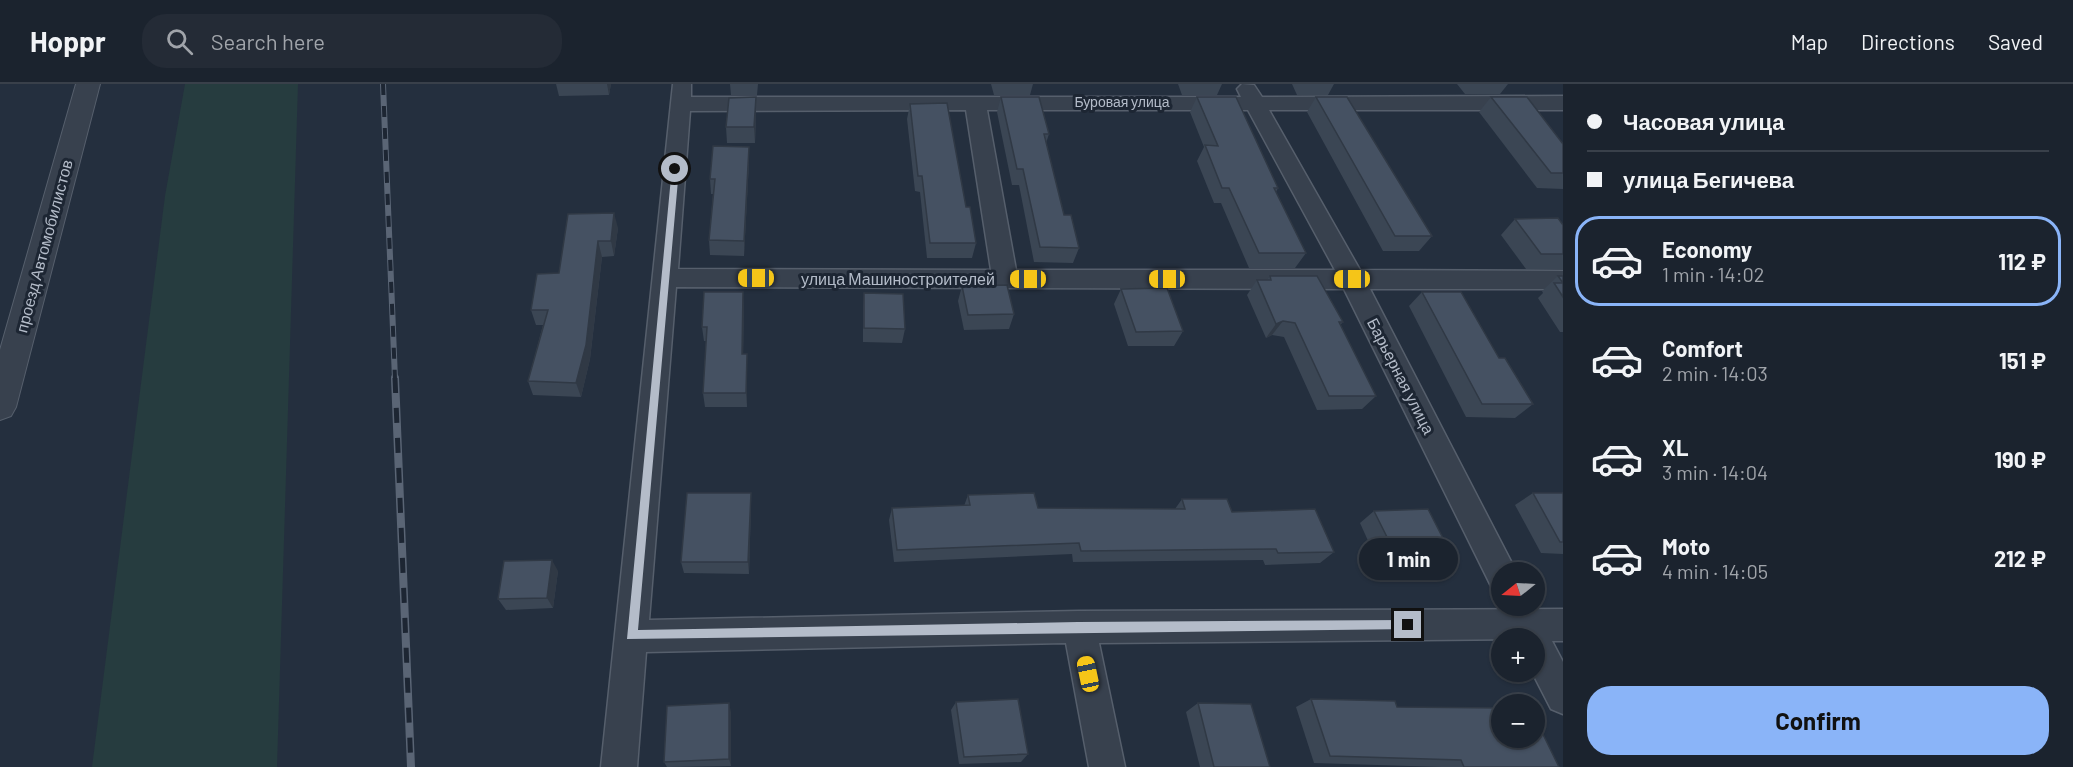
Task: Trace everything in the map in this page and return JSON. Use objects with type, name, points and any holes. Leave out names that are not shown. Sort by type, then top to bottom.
[{"type":"street","name":"проезд Автомобилистов","points":[[0,407],[88,84]]},
{"type":"street","name":"Буровая улица","points":[[681,94],[975,103],[1249,93],[1563,103]]},
{"type":"street","name":"Барьерная улица","points":[[1249,93],[1352,279],[1495,562]]},
{"type":"street","points":[[619,767],[666,278],[681,94]]},
{"type":"street","points":[[975,103],[1005,279]]},
{"type":"street","name":"улица Машиностроителей","points":[[666,278],[1563,280]]},
{"type":"street","points":[[631,636],[1078,627],[1528,628],[1563,625]]},
{"type":"street","points":[[1078,627],[1107,767]]},
{"type":"street","points":[[1545,662],[1563,697]]},
{"type":"green space","points":[[185,84],[298,84],[277,767],[92,767],[165,196]]},
{"type":"building","points":[[756,97],[754,127],[726,127],[729,98]]},
{"type":"building","points":[[1001,97],[1039,97],[1049,134],[1044,134],[1064,215],[1071,215],[1079,248],[1040,247],[1023,169],[1017,169]]},
{"type":"building","points":[[1197,97],[1236,97],[1278,188],[1274,188],[1306,253],[1259,253],[1229,188],[1222,188],[1205,145],[1218,146]]},
{"type":"building","points":[[1316,97],[1347,97],[1432,236],[1395,236]]},
{"type":"building","points":[[1491,97],[1527,97],[1563,144],[1563,173],[1551,173]]},
{"type":"building","points":[[947,103],[966,207],[970,207],[976,243],[930,243],[922,176],[918,176],[910,104]]},
{"type":"building","points":[[713,146],[749,147],[744,241],[709,240],[715,179],[710,179]]},
{"type":"building","points":[[614,213],[611,241],[598,241],[586,345],[576,383],[528,381],[548,310],[531,310],[537,274],[559,273],[568,214]]},
{"type":"building","points":[[1558,218],[1563,225],[1563,254],[1541,254],[1515,219]]},
{"type":"building","points":[[1270,276],[1317,276],[1343,322],[1339,322],[1376,396],[1329,396],[1295,323],[1283,321],[1276,324],[1257,280],[1271,280]]},
{"type":"building","points":[[1554,283],[1563,283],[1563,297]]},
{"type":"building","points":[[1007,285],[1014,314],[968,315],[962,286]]},
{"type":"building","points":[[1167,288],[1183,331],[1136,332],[1121,289]]},
{"type":"building","points":[[704,292],[743,292],[742,354],[747,354],[746,393],[703,393],[707,327],[702,327]]},
{"type":"building","points":[[1422,292],[1461,292],[1499,358],[1505,358],[1533,404],[1482,404]]},
{"type":"building","points":[[864,293],[903,294],[905,329],[864,328]]},
{"type":"building","points":[[687,493],[751,493],[748,562],[681,562]]},
{"type":"building","points":[[1034,493],[1038,508],[1185,509],[1182,499],[1227,499],[1232,512],[1315,509],[1334,552],[1278,553],[1276,549],[1081,551],[1079,543],[897,550],[892,508],[970,505],[968,495]]},
{"type":"building","points":[[1533,493],[1563,493],[1563,542],[1560,542]]},
{"type":"building","points":[[1428,509],[1450,552],[1395,553],[1374,511]]},
{"type":"building","points":[[552,560],[547,598],[498,599],[504,561]]},
{"type":"building","points":[[1018,699],[1028,754],[964,757],[956,702]]},
{"type":"building","points":[[1311,699],[1395,701],[1397,707],[1491,708],[1491,748],[1545,748],[1545,738],[1559,767],[1464,767],[1461,760],[1330,756]]},
{"type":"building","points":[[729,703],[729,759],[664,762],[667,706]]},
{"type":"building","points":[[1198,703],[1251,704],[1270,767],[1214,767]]},
{"type":"railway","points":[[383,84],[395,379]]},
{"type":"railway","points":[[395,378],[411,767]]},
{"type":"route","points":[[675,169],[631,636],[1078,627],[1408,625]]}]
